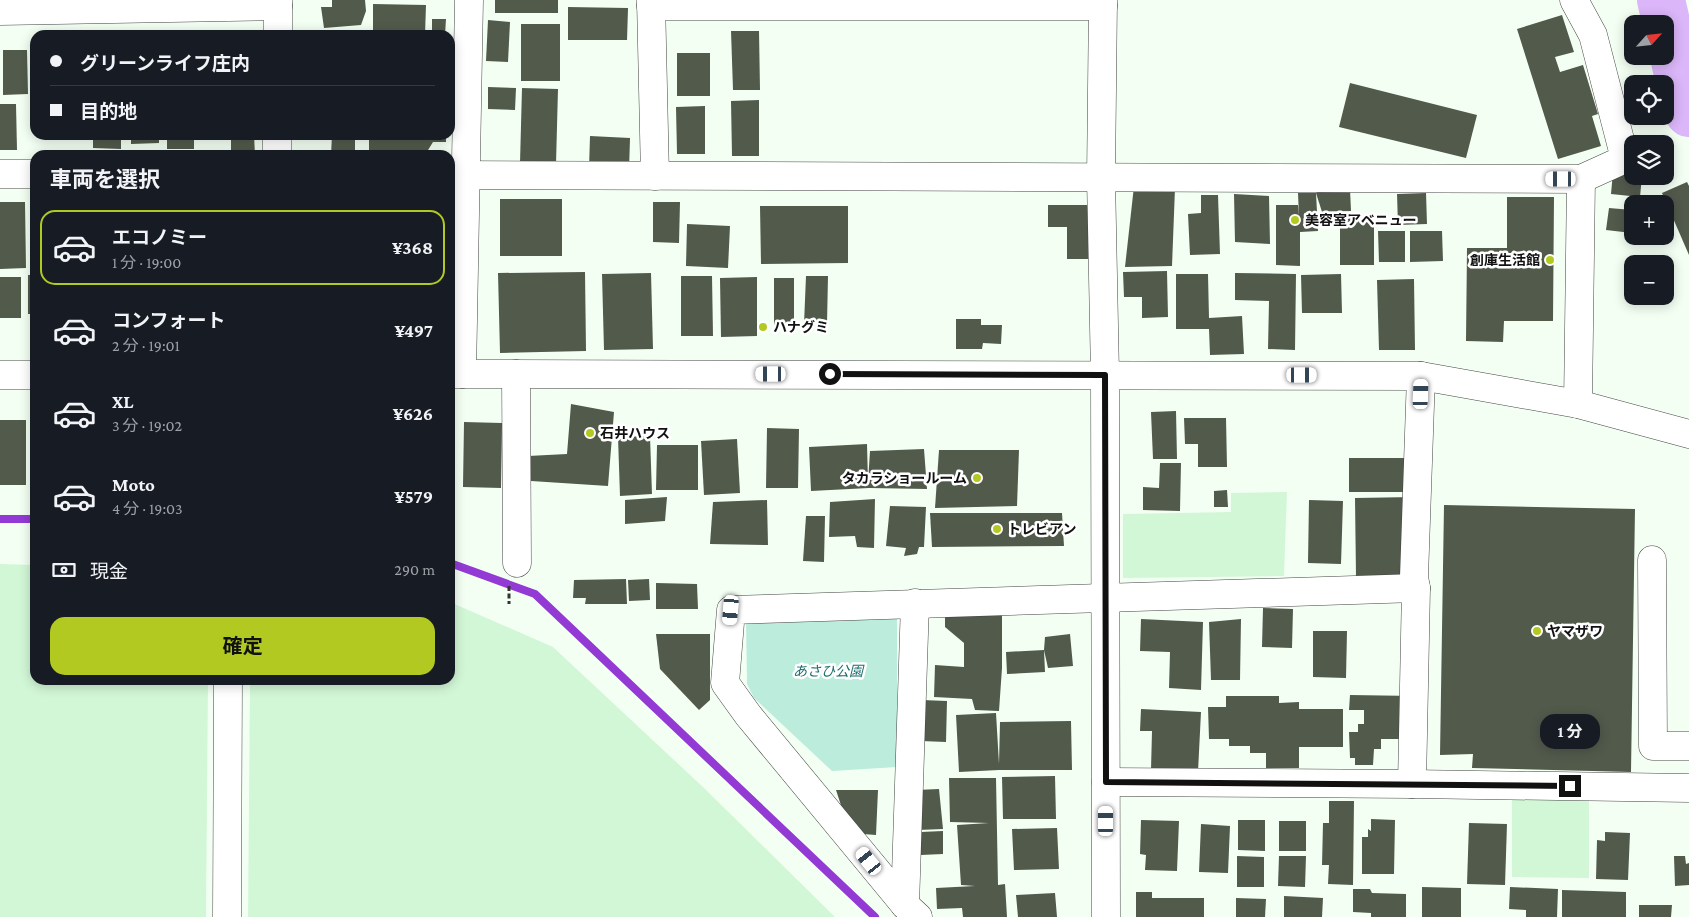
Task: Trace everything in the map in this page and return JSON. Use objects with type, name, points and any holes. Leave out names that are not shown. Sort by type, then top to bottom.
[{"type":"street","points":[[469,0],[458,175],[456,374],[1421,376],[1578,404],[1689,434]]},
{"type":"street","points":[[458,175],[1581,179],[1625,159],[1593,35],[1574,0]]},
{"type":"street","points":[[0,11],[278,3],[278,30]]},
{"type":"street","points":[[655,176],[651,3],[1102,3],[1101,178],[1105,375],[1106,917]]},
{"type":"street","points":[[0,174],[30,174]]},
{"type":"street","points":[[1578,404],[1581,179]]},
{"type":"street","points":[[516,374],[518,563]]},
{"type":"street","points":[[0,375],[30,375]]},
{"type":"street","points":[[1412,784],[1416,588],[1414,577],[1421,376]]},
{"type":"street","points":[[1652,560],[1653,746],[1689,746]]},
{"type":"street","points":[[912,911],[748,715],[725,683],[731,610],[1416,588]]},
{"type":"street","points":[[912,911],[915,603]]},
{"type":"street","points":[[227,917],[228,685]]},
{"type":"street","points":[[1106,782],[1689,788]]},
{"type":"green space","points":[[1287,492],[1284,576],[1123,578],[1123,514],[1231,512],[1231,493]]},
{"type":"green space","points":[[0,564],[30,565],[30,685],[208,685],[206,917],[0,917]]},
{"type":"green space","name":"あさひ公園","points":[[897,600],[897,767],[832,771],[754,698],[747,684],[746,617]]},
{"type":"green space","points":[[455,604],[553,647],[703,787],[835,917],[248,917],[250,685],[455,685]]},
{"type":"green space","points":[[1512,798],[1589,798],[1589,878],[1512,877]]},
{"type":"building","points":[[332,0],[365,0],[366,11],[361,25],[324,28],[321,7],[332,7]]},
{"type":"building","points":[[495,0],[558,0],[558,13],[495,13]]},
{"type":"building","points":[[373,4],[426,5],[425,30],[373,30]]},
{"type":"building","points":[[568,7],[628,8],[627,40],[568,40]]},
{"type":"building","points":[[1562,15],[1574,52],[1555,57],[1560,72],[1583,65],[1598,114],[1592,116],[1601,146],[1558,159],[1517,29]]},
{"type":"building","points":[[432,19],[446,19],[445,30],[432,30]]},
{"type":"building","points":[[488,20],[510,22],[508,62],[486,61]]},
{"type":"building","points":[[521,24],[560,24],[560,81],[521,81]]},
{"type":"building","points":[[731,31],[759,31],[760,90],[733,90]]},
{"type":"building","points":[[3,50],[27,50],[28,94],[3,95]]},
{"type":"building","points":[[677,53],[710,53],[710,96],[677,96]]},
{"type":"building","points":[[1350,83],[1477,115],[1466,158],[1339,127]]},
{"type":"building","points":[[488,87],[516,88],[515,110],[488,109]]},
{"type":"building","points":[[522,88],[558,89],[556,164],[520,163]]},
{"type":"building","points":[[759,100],[759,156],[732,156],[731,101]]},
{"type":"building","points":[[0,104],[16,104],[17,150],[0,150]]},
{"type":"building","points":[[705,106],[705,154],[677,154],[676,107]]},
{"type":"building","points":[[590,136],[630,138],[629,170],[589,168]]},
{"type":"building","points":[[93,140],[121,140],[121,149],[93,148]]},
{"type":"building","points":[[131,140],[159,140],[159,143],[131,144]]},
{"type":"building","points":[[167,140],[194,140],[194,149],[167,149]]},
{"type":"building","points":[[231,140],[254,140],[255,150],[231,150]]},
{"type":"building","points":[[332,140],[355,140],[355,150],[331,150]]},
{"type":"building","points":[[369,140],[446,140],[446,142],[433,142],[428,150],[369,150]]},
{"type":"building","points":[[1613,172],[1624,173],[1624,185],[1641,185],[1640,195],[1611,194]]},
{"type":"building","points":[[1687,182],[1689,186],[1689,255],[1674,221],[1674,195],[1663,195],[1662,193]]},
{"type":"building","points":[[1134,186],[1175,188],[1172,266],[1125,267]]},
{"type":"building","points":[[1350,189],[1351,211],[1322,212],[1316,193],[1320,190]]},
{"type":"building","points":[[1298,193],[1316,193],[1318,231],[1300,232],[1300,266],[1276,265],[1276,205],[1298,205],[1299,216]]},
{"type":"building","points":[[1426,193],[1427,224],[1398,225],[1397,194]]},
{"type":"building","points":[[1234,194],[1269,196],[1270,244],[1235,242]]},
{"type":"building","points":[[1201,195],[1218,195],[1220,254],[1190,255],[1188,214],[1201,213]]},
{"type":"building","points":[[1507,197],[1554,197],[1553,321],[1504,321],[1503,342],[1466,341],[1467,248],[1507,248]]},
{"type":"building","points":[[500,199],[562,199],[562,256],[500,256]]},
{"type":"building","points":[[0,202],[25,202],[26,268],[0,269]]},
{"type":"building","points":[[653,202],[680,202],[679,243],[653,242]]},
{"type":"building","points":[[1048,205],[1088,205],[1089,259],[1067,259],[1067,227],[1048,227]]},
{"type":"building","points":[[760,206],[848,206],[848,263],[761,264]]},
{"type":"building","points":[[1609,208],[1624,209],[1624,232],[1606,230]]},
{"type":"building","points":[[1340,216],[1374,216],[1374,265],[1340,265]]},
{"type":"building","points":[[687,224],[730,226],[728,268],[686,266]]},
{"type":"building","points":[[1378,231],[1405,231],[1405,262],[1379,262]]},
{"type":"building","points":[[1410,231],[1442,231],[1443,261],[1410,262]]},
{"type":"building","points":[[1167,271],[1168,317],[1142,318],[1142,297],[1124,297],[1123,272]]},
{"type":"building","points":[[585,272],[586,351],[500,353],[498,273]]},
{"type":"building","points":[[651,273],[653,349],[604,350],[602,274]]},
{"type":"building","points":[[1235,273],[1296,274],[1295,350],[1268,349],[1269,301],[1235,300]]},
{"type":"building","points":[[1176,274],[1208,274],[1209,318],[1242,316],[1244,354],[1210,355],[1209,329],[1176,329]]},
{"type":"building","points":[[1341,274],[1342,313],[1302,313],[1301,275]]},
{"type":"building","points":[[28,275],[30,275],[30,314],[28,314]]},
{"type":"building","points":[[681,276],[712,276],[713,336],[681,336]]},
{"type":"building","points":[[806,276],[828,276],[827,324],[804,324]]},
{"type":"building","points":[[0,277],[21,277],[21,318],[0,318]]},
{"type":"building","points":[[757,277],[757,336],[721,337],[720,278]]},
{"type":"building","points":[[774,278],[794,278],[794,326],[774,326]]},
{"type":"building","points":[[1414,279],[1415,350],[1379,350],[1377,280]]},
{"type":"building","points":[[956,319],[981,319],[981,325],[1002,325],[1001,344],[983,343],[982,349],[956,349]]},
{"type":"building","name":"石井ハウス","points":[[571,404],[614,412],[608,486],[531,481],[528,456],[567,454]]},
{"type":"building","points":[[1176,411],[1177,459],[1153,459],[1151,412]]},
{"type":"building","points":[[1184,418],[1226,418],[1227,467],[1198,467],[1198,444],[1185,444]]},
{"type":"building","points":[[0,420],[26,420],[26,485],[0,485]]},
{"type":"building","points":[[464,422],[502,423],[501,488],[463,487]]},
{"type":"building","points":[[767,428],[799,429],[798,488],[766,488]]},
{"type":"building","points":[[650,436],[652,494],[620,496],[618,437]]},
{"type":"building","points":[[737,439],[740,493],[704,495],[701,441]]},
{"type":"building","points":[[867,444],[868,482],[870,451],[924,449],[927,489],[869,488],[811,491],[809,447]]},
{"type":"building","points":[[657,445],[698,445],[698,490],[656,490]]},
{"type":"building","name":"タカラショールーム","points":[[939,450],[1019,450],[1017,506],[935,508]]},
{"type":"building","points":[[1349,458],[1411,458],[1412,492],[1349,492]]},
{"type":"building","points":[[1160,463],[1181,463],[1180,511],[1143,510],[1143,487],[1159,488]]},
{"type":"building","points":[[1227,490],[1228,507],[1214,507],[1214,491]]},
{"type":"building","points":[[667,497],[665,521],[625,524],[625,500]]},
{"type":"building","points":[[1414,497],[1414,577],[1356,577],[1355,498]]},
{"type":"building","points":[[875,499],[874,548],[857,547],[855,536],[829,537],[830,502]]},
{"type":"building","points":[[767,500],[768,545],[710,544],[713,502]]},
{"type":"building","points":[[1309,500],[1343,501],[1341,564],[1308,563]]},
{"type":"building","name":"ヤマザワ","points":[[1444,505],[1635,509],[1631,772],[1472,768],[1473,754],[1440,755]]},
{"type":"building","points":[[890,506],[926,507],[924,547],[919,547],[917,554],[904,556],[906,548],[886,546]]},
{"type":"building","name":"トレビアン","points":[[930,513],[1062,513],[1064,546],[932,547]]},
{"type":"building","points":[[806,516],[825,516],[824,562],[803,561]]},
{"type":"building","points":[[626,579],[627,604],[585,604],[586,598],[573,598],[574,580]]},
{"type":"building","points":[[649,579],[650,600],[629,601],[628,580]]},
{"type":"building","points":[[656,583],[697,584],[698,609],[656,609]]},
{"type":"building","points":[[945,603],[1002,603],[1002,668],[999,711],[975,710],[972,699],[934,697],[935,665],[964,667],[964,643],[945,627]]},
{"type":"building","points":[[1263,608],[1293,609],[1292,648],[1262,647]]},
{"type":"building","points":[[1141,619],[1203,622],[1201,690],[1169,688],[1170,652],[1140,651]]},
{"type":"building","points":[[1241,619],[1240,680],[1211,680],[1209,622]]},
{"type":"building","points":[[1313,631],[1347,631],[1346,678],[1313,677]]},
{"type":"building","points":[[656,634],[710,634],[710,700],[699,710],[660,669]]},
{"type":"building","points":[[1070,634],[1073,666],[1048,668],[1044,650],[1045,637]]},
{"type":"building","points":[[1044,650],[1045,672],[1007,674],[1006,652]]},
{"type":"building","points":[[1350,695],[1416,696],[1403,739],[1381,739],[1381,749],[1374,749],[1373,765],[1355,765],[1355,758],[1350,758],[1349,732],[1358,732],[1358,724],[1364,724],[1364,710],[1349,710]]},
{"type":"building","points":[[1226,696],[1279,696],[1279,703],[1299,702],[1299,709],[1343,709],[1343,747],[1299,747],[1299,768],[1266,768],[1266,753],[1250,753],[1250,746],[1229,746],[1229,739],[1209,739],[1208,707],[1226,707]]},
{"type":"building","points":[[922,700],[947,701],[946,742],[921,741]]},
{"type":"building","points":[[1141,709],[1201,712],[1198,772],[1151,770],[1152,731],[1140,731]]},
{"type":"building","points":[[996,713],[999,764],[1000,722],[1071,721],[1072,770],[959,772],[956,715]]},
{"type":"building","points":[[1055,776],[1056,819],[1003,819],[1002,777]]},
{"type":"building","points":[[949,778],[996,778],[998,885],[1005,884],[1007,917],[963,917],[962,908],[937,909],[936,888],[975,886],[961,885],[957,825],[989,823],[950,822]]},
{"type":"building","points":[[939,789],[943,829],[918,830],[916,790]]},
{"type":"building","points":[[836,790],[878,790],[876,835],[850,833]]},
{"type":"building","points":[[1329,801],[1354,801],[1353,885],[1328,884],[1329,865],[1322,865],[1323,823],[1329,823]]},
{"type":"building","points":[[1371,819],[1395,820],[1394,874],[1362,874],[1362,837],[1368,837],[1368,829],[1371,831]]},
{"type":"building","points":[[1141,820],[1179,821],[1177,871],[1145,870],[1146,855],[1140,854]]},
{"type":"building","points":[[1238,820],[1265,820],[1265,851],[1238,850]]},
{"type":"building","points":[[1279,821],[1306,821],[1306,851],[1279,851]]},
{"type":"building","points":[[1469,823],[1507,824],[1505,885],[1467,884]]},
{"type":"building","points":[[1201,824],[1230,826],[1228,873],[1199,872]]},
{"type":"building","points":[[1057,828],[1059,869],[1014,870],[1012,829]]},
{"type":"building","points":[[943,831],[943,854],[921,855],[921,832]]},
{"type":"building","points":[[1605,832],[1630,833],[1628,880],[1596,879],[1597,840],[1605,841]]},
{"type":"building","points":[[1237,856],[1264,857],[1264,887],[1237,887]]},
{"type":"building","points":[[1279,856],[1306,856],[1305,887],[1278,886]]},
{"type":"building","points":[[1674,856],[1685,856],[1686,864],[1689,863],[1689,885],[1675,886]]},
{"type":"building","points":[[1422,887],[1461,888],[1461,917],[1422,917]]},
{"type":"building","points":[[1510,887],[1558,889],[1557,917],[1526,917],[1526,910],[1509,909]]},
{"type":"building","points":[[1353,889],[1370,889],[1372,893],[1406,894],[1406,917],[1371,917],[1371,913],[1353,912]]},
{"type":"building","points":[[1562,890],[1626,892],[1626,917],[1562,917]]},
{"type":"building","points":[[1136,892],[1152,892],[1152,898],[1204,898],[1204,917],[1136,917]]},
{"type":"building","points":[[1055,893],[1057,917],[1018,917],[1016,895]]},
{"type":"building","points":[[1284,896],[1323,898],[1322,917],[1284,917]]},
{"type":"building","points":[[1236,898],[1266,899],[1265,917],[1236,917]]},
{"type":"building","points":[[1639,905],[1672,905],[1671,917],[1639,917]]},
{"type":"waterway","points":[[1661,0],[1689,113]]},
{"type":"waterway","points":[[0,519],[30,519]]},
{"type":"waterway","points":[[455,565],[535,594],[875,917]]},
{"type":"place","name":"美容室アベニュー","points":[[1295,220]]},
{"type":"place","name":"創庫生活館","points":[[1550,260]]},
{"type":"place","name":"ハナグミ","points":[[763,327]]},
{"type":"place","name":"石井ハウス","points":[[590,433]]},
{"type":"place","name":"タカラショールーム","points":[[977,478]]},
{"type":"place","name":"トレビアン","points":[[997,529]]},
{"type":"place","name":"ヤマザワ","points":[[1537,631]]},
{"type":"route","points":[[830,374],[1105,375],[1106,782],[1570,786]]}]
